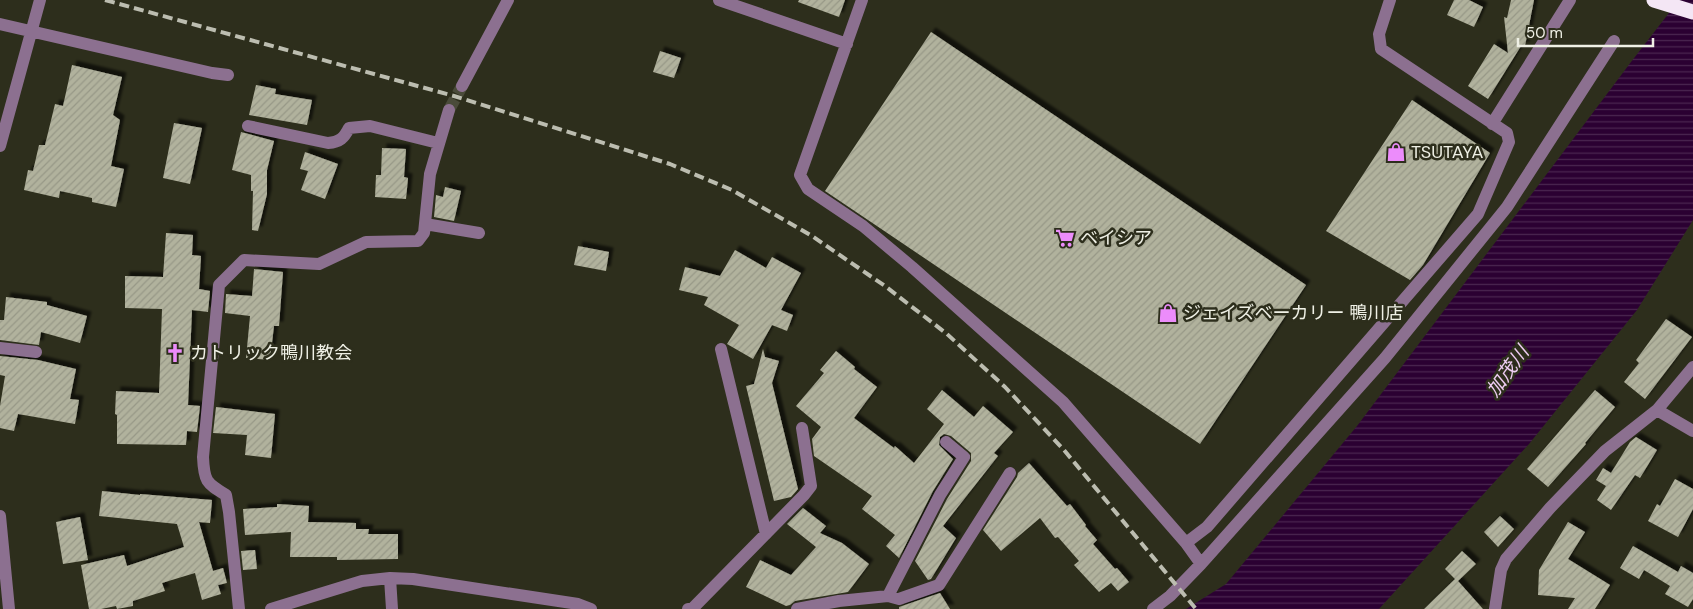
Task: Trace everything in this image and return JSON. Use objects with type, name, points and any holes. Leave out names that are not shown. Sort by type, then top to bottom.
[{"type":"highway","points":[[1662,2],[1693,12]]},
{"type":"street","points":[[0,146],[40,0]]},
{"type":"street","points":[[462,86],[508,0]]},
{"type":"street","points":[[719,0],[847,44]]},
{"type":"street","points":[[862,0],[800,175],[808,189],[863,226],[912,267],[1062,402],[1186,543],[1201,564]]},
{"type":"street","points":[[1186,543],[1207,527],[1478,214],[1509,142],[1507,133],[1381,49],[1379,34],[1390,0]]},
{"type":"street","points":[[1492,124],[1570,0]]},
{"type":"street","points":[[0,24],[212,73],[228,75]]},
{"type":"street","points":[[1154,609],[1170,596],[1201,564],[1385,358],[1507,207],[1614,41]]},
{"type":"street","points":[[239,609],[230,512],[226,495],[211,486],[204,475],[203,457],[219,285],[244,260],[319,264],[366,242],[418,241],[424,233],[430,174],[449,110]]},
{"type":"street","points":[[248,126],[328,143],[339,142],[349,128],[370,126],[438,143]]},
{"type":"street","points":[[425,224],[479,233]]},
{"type":"street","points":[[0,348],[36,352]]},
{"type":"street","points":[[721,350],[766,534]]},
{"type":"street","points":[[1495,609],[1501,570],[1506,559],[1550,508],[1605,451],[1656,410],[1693,367]]},
{"type":"street","points":[[1656,410],[1693,431]]},
{"type":"street","points":[[688,609],[693,609],[811,486],[802,428]]},
{"type":"street","points":[[896,601],[940,495],[964,457],[946,442]]},
{"type":"street","points":[[797,609],[839,601],[896,601],[938,586],[1010,473]]},
{"type":"street","points":[[0,516],[9,609]]},
{"type":"street","points":[[390,578],[392,609]]},
{"type":"street","points":[[271,609],[362,581],[390,578],[413,579],[578,604],[591,609]]},
{"type":"water","name":"加茂川","points":[[1679,0],[1693,0],[1693,220],[1637,310],[1529,444],[1379,609],[1186,609],[1226,584],[1357,426]]},
{"type":"building","points":[[799,0],[845,0],[839,17],[798,2]]},
{"type":"building","points":[[1454,0],[1469,0],[1483,7],[1474,27],[1447,15]]},
{"type":"building","points":[[1511,0],[1534,0],[1525,46],[1521,46],[1488,99],[1468,86],[1494,44],[1508,53],[1504,17],[1507,18]]},
{"type":"building","name":"ベイシア","points":[[931,32],[1306,285],[1200,444],[825,191]]},
{"type":"building","points":[[660,51],[681,58],[674,78],[653,72]]},
{"type":"building","points":[[72,65],[122,77],[113,115],[120,120],[111,166],[124,169],[116,207],[92,202],[92,198],[60,191],[59,198],[24,190],[28,170],[33,171],[39,145],[45,145],[55,104],[63,106]]},
{"type":"building","points":[[256,85],[276,89],[275,94],[312,100],[307,125],[249,115]]},
{"type":"building","points":[[1412,100],[1490,153],[1423,265],[1410,280],[1326,231]]},
{"type":"building","points":[[174,123],[202,128],[190,184],[163,178]]},
{"type":"building","points":[[241,132],[274,141],[267,170],[267,194],[258,231],[252,230],[253,191],[251,191],[251,175],[232,170]]},
{"type":"building","points":[[382,148],[406,149],[404,177],[408,178],[406,199],[375,197],[376,175],[381,175]]},
{"type":"building","points":[[305,152],[338,164],[325,199],[301,190],[308,171],[300,169]]},
{"type":"building","points":[[445,187],[461,191],[454,221],[434,217],[436,195],[443,197]]},
{"type":"building","points":[[166,233],[193,235],[192,255],[201,256],[199,289],[210,291],[208,312],[192,310],[188,405],[200,406],[197,432],[187,431],[186,445],[117,444],[116,391],[159,393],[162,309],[125,308],[125,276],[163,277]]},
{"type":"building","points":[[578,246],[609,252],[606,271],[574,265]]},
{"type":"building","points":[[735,250],[766,268],[772,257],[801,273],[781,310],[793,315],[787,331],[772,325],[753,359],[727,344],[739,325],[704,305],[708,297],[679,290],[685,267],[720,276]]},
{"type":"building","points":[[254,269],[283,272],[279,326],[274,326],[270,360],[246,358],[250,316],[225,313],[226,294],[252,296]]},
{"type":"building","points":[[6,297],[47,302],[47,305],[87,316],[80,343],[41,332],[39,345],[0,340],[0,320],[4,320]]},
{"type":"building","points":[[1666,319],[1692,337],[1645,399],[1624,382],[1639,363],[1636,360]]},
{"type":"building","points":[[763,349],[765,357],[779,361],[772,383],[798,489],[791,497],[774,501],[746,386],[754,384]]},
{"type":"building","points":[[836,351],[855,367],[854,369],[877,387],[854,418],[894,448],[895,446],[914,463],[944,424],[927,409],[942,390],[974,417],[983,406],[1013,432],[994,453],[998,456],[943,526],[956,538],[931,579],[928,580],[915,561],[947,499],[971,461],[971,453],[951,436],[944,434],[940,437],[939,445],[953,459],[933,491],[899,558],[886,546],[895,535],[862,509],[872,496],[814,456],[812,439],[821,427],[796,406],[824,373],[820,370]]},
{"type":"building","points":[[0,356],[38,360],[76,369],[70,399],[79,400],[75,424],[18,414],[14,431],[0,428],[0,406],[5,376],[0,375]]},
{"type":"building","points":[[1595,390],[1615,407],[1586,444],[1548,487],[1527,469]]},
{"type":"building","points":[[216,407],[275,414],[271,458],[245,455],[247,435],[213,433]]},
{"type":"building","points":[[1636,437],[1657,450],[1640,478],[1635,475],[1611,510],[1597,500],[1606,486],[1596,480],[1603,468],[1611,473],[1630,442]]},
{"type":"building","points":[[1029,463],[1067,506],[1070,504],[1097,540],[1093,544],[1129,582],[1118,591],[1111,583],[1099,592],[1074,565],[1079,561],[1058,537],[1055,538],[1040,518],[1001,551],[983,530],[1018,473]]},
{"type":"building","points":[[1675,479],[1693,489],[1693,509],[1678,537],[1648,521],[1657,504],[1660,506]]},
{"type":"building","points":[[102,491],[212,500],[210,523],[199,522],[213,571],[223,568],[227,583],[218,585],[221,594],[202,600],[195,573],[162,583],[165,591],[133,601],[133,606],[117,609],[116,606],[89,609],[81,565],[124,555],[127,566],[184,547],[177,524],[99,516]]},
{"type":"building","points":[[277,504],[309,506],[308,522],[356,523],[356,529],[369,529],[368,534],[398,534],[398,559],[337,560],[337,557],[290,557],[291,532],[245,535],[243,509],[277,507]]},
{"type":"building","points":[[803,508],[826,526],[820,533],[842,543],[869,564],[848,592],[795,601],[786,606],[746,587],[760,560],[791,575],[816,547],[787,524]]},
{"type":"building","points":[[1500,516],[1514,529],[1498,547],[1484,532]]},
{"type":"building","points":[[80,517],[88,560],[63,564],[56,522]]},
{"type":"building","points":[[1568,522],[1585,532],[1568,559],[1610,585],[1595,609],[1568,609],[1575,598],[1538,595],[1539,570]]},
{"type":"building","points":[[1633,546],[1678,572],[1681,566],[1693,573],[1693,599],[1688,607],[1665,594],[1670,586],[1644,570],[1639,579],[1620,568]]},
{"type":"building","points":[[255,550],[257,569],[243,570],[241,551]]},
{"type":"building","points":[[1462,551],[1476,564],[1458,581],[1483,609],[1424,609],[1455,579],[1445,569]]},
{"type":"building","points":[[940,593],[950,609],[899,609],[899,607]]},
{"type":"tunnel","points":[[449,110],[462,86]]},
{"type":"railway","points":[[105,0],[454,96],[670,164],[732,190],[812,236],[885,286],[947,334],[1005,387],[1064,450],[1196,609]]},
{"type":"place","name":"TSUTAYA","points":[[1396,152]]},
{"type":"place","name":"ベイシア","points":[[1065,238]]},
{"type":"place","name":"ジェイズベーカリー 鴨川店","points":[[1168,313]]},
{"type":"place","name":"カトリック鴨川教会","points":[[175,353]]}]
